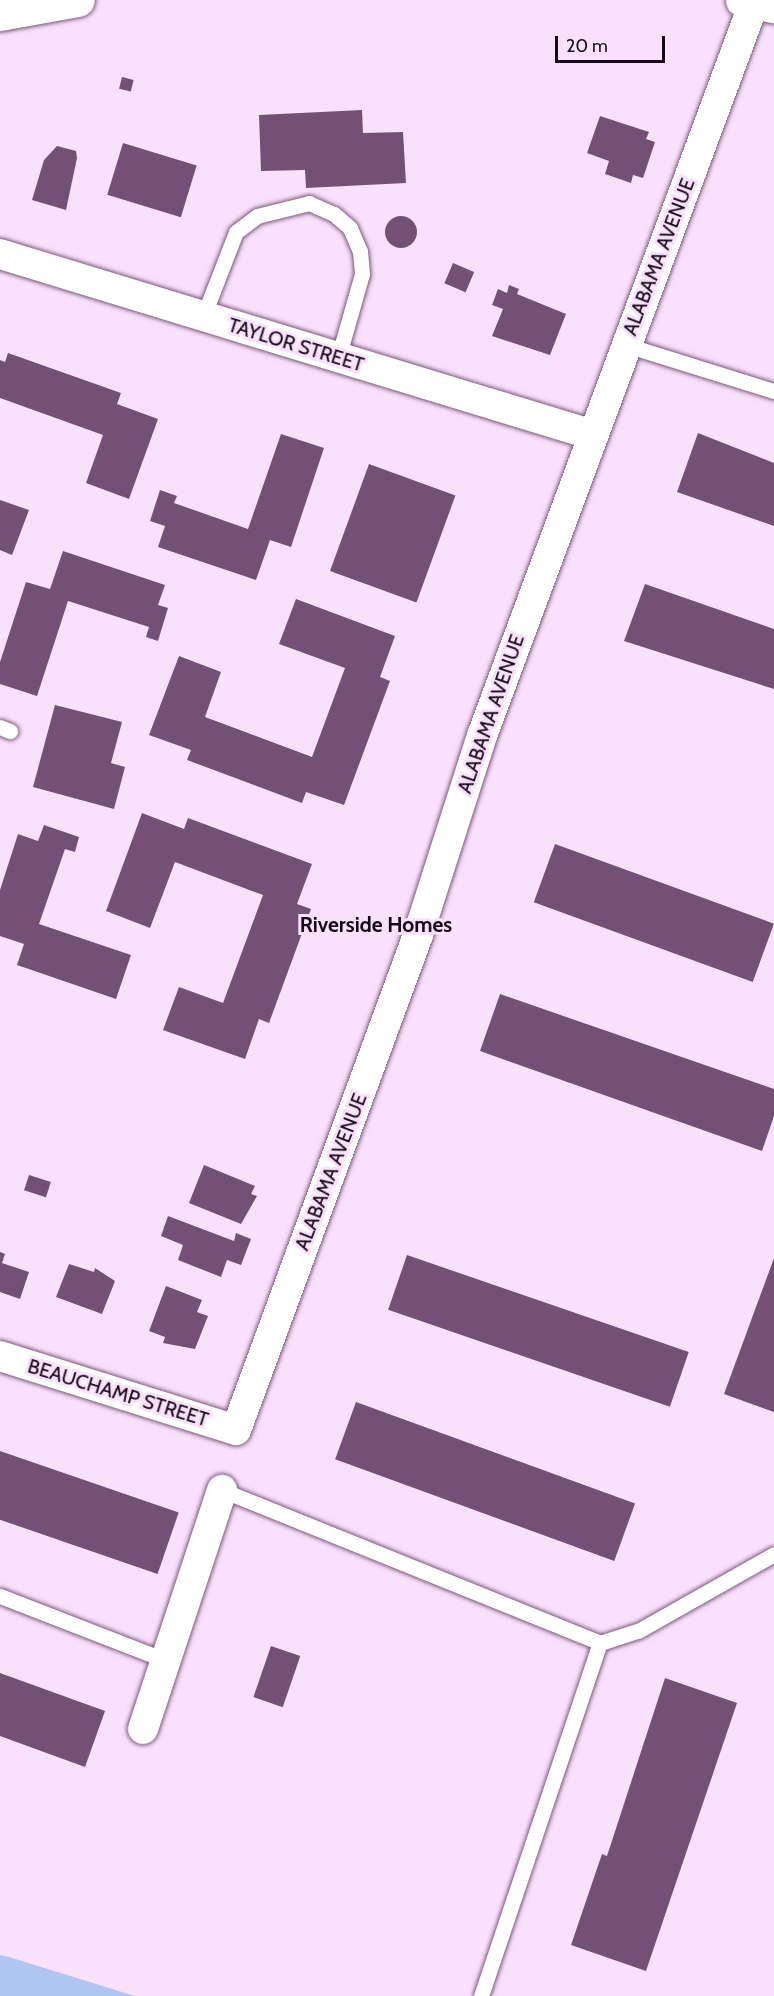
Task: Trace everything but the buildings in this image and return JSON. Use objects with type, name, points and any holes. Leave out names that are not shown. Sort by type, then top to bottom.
[{"type":"street","points":[[0,14],[78,0]]},
{"type":"street","name":"ALABAMA AVENUE","points":[[236,1430],[593,435],[756,2]]},
{"type":"street","name":"TAYLOR STREET","points":[[0,254],[593,435]]},
{"type":"street","name":"BEAUCHAMP STREET","points":[[0,1356],[236,1430]]},
{"type":"street","points":[[143,1729],[222,1490]]},
{"type":"lane","points":[[203,317],[236,232],[257,216],[309,203],[334,214],[350,228],[360,250],[362,274],[338,358]]},
{"type":"lane","points":[[626,345],[774,391]]},
{"type":"lane","points":[[222,1490],[600,1643],[638,1631],[774,1554]]},
{"type":"lane","points":[[0,1596],[165,1660]]},
{"type":"lane","points":[[481,1996],[600,1643]]},
{"type":"water","points":[[0,1955],[9,1957],[135,1996],[0,1996]]},
{"type":"district","name":"Riverside Homes","points":[[376,925]]}]
